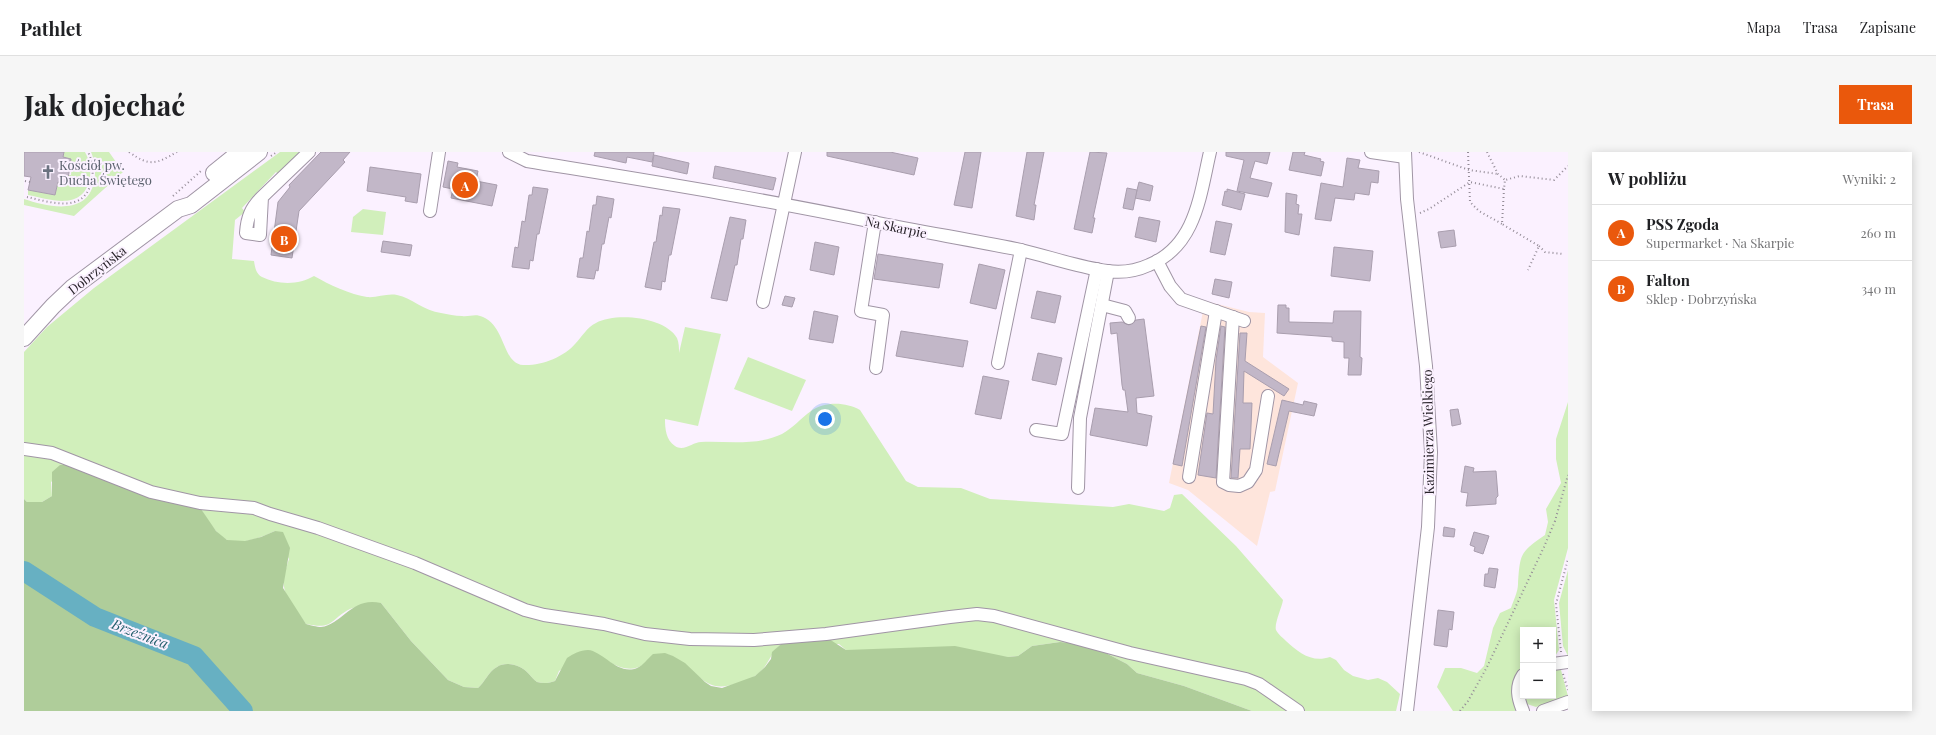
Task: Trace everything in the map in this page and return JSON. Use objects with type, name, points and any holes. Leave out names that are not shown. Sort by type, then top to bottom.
[{"type":"main road","name":"Dobrzyńska","points":[[178,209],[187,196],[240,152]]},
{"type":"main road","name":"Dobrzyńska","points":[[24,338],[53,306],[72,288],[178,209],[191,204],[259,152]]},
{"type":"street","points":[[262,197],[309,152]]},
{"type":"street","points":[[430,211],[439,152]]},
{"type":"street","name":"Na Skarpie","points":[[510,152],[527,161],[784,204],[1021,250],[1103,270],[1122,272],[1157,262],[1177,246],[1190,228],[1195,214],[1210,152]]},
{"type":"street","points":[[763,302],[795,152]]},
{"type":"street","points":[[1371,152],[1405,155]]},
{"type":"street","name":"Kazimierza Wielkiego","points":[[1405,155],[1407,199],[1426,366],[1431,452],[1428,527],[1407,711]]},
{"type":"street","points":[[875,222],[861,311],[883,315],[876,368]]},
{"type":"street","points":[[998,363],[1021,250]]},
{"type":"street","points":[[1157,262],[1170,286],[1180,299],[1238,319],[1223,482],[1229,485],[1239,486],[1248,482],[1256,470],[1268,396]]},
{"type":"street","points":[[1078,488],[1084,419],[1102,305],[1103,270]]},
{"type":"street","points":[[1036,430],[1062,434],[1103,270]]},
{"type":"street","points":[[1102,305],[1125,311],[1129,318]]},
{"type":"street","points":[[1188,477],[1216,311]]},
{"type":"street","points":[[24,449],[52,453],[151,492],[195,502],[254,508],[318,528],[415,563],[525,610],[544,615],[572,618],[645,634],[690,639],[754,640],[826,634],[977,614],[994,616],[1130,653],[1246,679],[1271,692],[1298,711]]},
{"type":"street","points":[[1520,682],[1518,686],[1518,695],[1523,711]]},
{"type":"street","points":[[1543,711],[1568,702]]},
{"type":"path","points":[[27,197],[64,204],[74,203],[83,198],[90,186],[93,172],[88,152]]},
{"type":"path","points":[[129,152],[140,160],[154,163],[160,162],[177,152]]},
{"type":"path","points":[[1419,152],[1469,170],[1498,174]]},
{"type":"path","points":[[1468,152],[1470,202],[1479,211],[1539,246],[1545,252],[1563,254]]},
{"type":"path","points":[[1487,152],[1498,174],[1506,180]]},
{"type":"path","points":[[1506,180],[1520,176],[1554,180],[1568,166]]},
{"type":"path","points":[[1502,224],[1506,180]]},
{"type":"path","points":[[25,181],[30,182]]},
{"type":"path","points":[[1417,213],[1429,209],[1470,182],[1504,189]]},
{"type":"path","points":[[1528,270],[1539,246]]},
{"type":"path","points":[[1460,711],[1468,702],[1487,667],[1547,540],[1555,522],[1568,475]]},
{"type":"path","points":[[1568,559],[1556,604],[1561,663],[1568,690]]},
{"type":"shaded area","points":[[1205,301],[1249,312],[1265,313],[1263,357],[1298,383],[1275,491],[1270,492],[1257,546],[1188,490],[1169,483]]},
{"type":"green space","points":[[64,152],[85,152],[89,163],[90,174],[89,182],[85,191],[79,197],[63,201],[28,195],[28,190],[55,195],[58,182],[66,183],[69,175],[71,175],[71,159],[63,157]]},
{"type":"green space","points":[[91,152],[109,152],[123,172],[74,216],[24,205],[24,199],[55,206],[75,204],[83,200],[90,193],[95,178],[94,163]]},
{"type":"green space","points":[[280,152],[300,152],[279,175],[276,172],[242,208],[245,212],[235,220],[232,259],[254,261],[255,268],[260,276],[268,280],[288,283],[302,281],[314,276],[340,289],[361,296],[371,297],[397,295],[435,312],[459,316],[475,315],[483,317],[496,328],[511,358],[516,363],[523,365],[537,364],[558,357],[570,349],[593,325],[615,318],[640,318],[662,325],[671,331],[677,338],[679,353],[685,327],[721,334],[698,426],[665,419],[668,437],[672,444],[678,448],[701,442],[753,442],[772,438],[786,432],[807,414],[817,408],[829,404],[842,404],[860,410],[906,481],[918,487],[961,488],[990,499],[1113,507],[1129,504],[1164,511],[1170,508],[1174,495],[1182,494],[1236,546],[1283,600],[1276,627],[1276,630],[1281,636],[1306,656],[1317,659],[1330,657],[1336,660],[1344,670],[1353,676],[1368,680],[1378,678],[1387,682],[1400,694],[1396,711],[1304,711],[1278,692],[990,613],[822,632],[690,636],[541,612],[334,531],[187,498],[24,445],[24,352],[47,327],[94,288]]},
{"type":"green space","points":[[363,209],[386,212],[383,235],[351,232],[353,217]]},
{"type":"green space","points":[[748,357],[806,380],[792,411],[734,389]]},
{"type":"green space","points":[[1568,402],[1568,548],[1554,600],[1559,650],[1556,654],[1556,627],[1520,627],[1520,672],[1515,711],[1453,711],[1437,687],[1445,668],[1461,668],[1477,673],[1484,666],[1493,628],[1500,613],[1511,608],[1518,587],[1520,566],[1523,555],[1526,550],[1545,535],[1548,522],[1546,509],[1561,483],[1556,459],[1556,439]]},
{"type":"green space","points":[[24,452],[37,453],[72,465],[51,482],[52,496],[42,502],[27,502],[24,499]]},
{"type":"green space","points":[[60,465],[72,465],[199,506],[216,531],[227,540],[245,541],[261,537],[275,531],[283,532],[290,548],[283,588],[306,624],[321,627],[329,625],[362,603],[381,603],[411,641],[448,680],[464,687],[478,688],[494,669],[505,664],[517,666],[525,670],[537,682],[553,682],[555,681],[567,658],[577,652],[585,650],[594,651],[617,666],[630,670],[644,664],[653,654],[665,653],[685,663],[711,686],[722,688],[755,676],[765,667],[771,659],[772,652],[781,644],[829,639],[846,650],[955,646],[1008,657],[1018,656],[1032,646],[1060,642],[1084,644],[1100,650],[1127,664],[1137,673],[1184,686],[1252,711],[24,711],[24,499],[27,502],[42,502],[52,496],[52,472]]},
{"type":"green space","points":[[199,506],[233,507],[304,526],[490,597],[686,642],[983,618],[1249,684],[1293,711],[1252,711],[1184,686],[1137,673],[1127,664],[1100,650],[1084,644],[1060,642],[1032,646],[1018,656],[1008,657],[846,650],[839,644],[781,644],[763,669],[755,676],[743,682],[725,686],[709,684],[702,680],[683,663],[667,654],[655,656],[637,668],[631,669],[617,666],[591,651],[559,671],[555,681],[553,682],[537,682],[525,670],[517,666],[505,664],[494,669],[478,688],[464,687],[448,680],[411,641],[381,603],[350,609],[327,625],[315,626],[306,624],[286,594],[284,580],[289,559],[275,531],[258,538],[232,542],[227,540],[215,530]]},
{"type":"green space","points":[[1568,570],[1568,656],[1563,646],[1559,603]]},
{"type":"green space","points":[[1556,670],[1561,670],[1568,696],[1536,707],[1527,704],[1524,699],[1556,699]]},
{"type":"building","name":"Kościół pw. Ducha Świętego","points":[[24,152],[64,152],[63,157],[71,159],[68,179],[66,183],[58,182],[55,195],[28,190],[31,177],[24,176]]},
{"type":"building","points":[[321,152],[350,152],[343,160],[345,162],[299,211],[292,258],[271,255],[278,202],[290,187],[289,185]]},
{"type":"building","points":[[595,152],[654,152],[652,162],[627,157],[626,163],[594,156]]},
{"type":"building","points":[[827,152],[890,152],[918,158],[914,175],[827,156]]},
{"type":"building","points":[[965,152],[981,152],[972,208],[954,205]]},
{"type":"building","points":[[1027,152],[1044,152],[1034,205],[1036,205],[1034,220],[1016,216]]},
{"type":"building","points":[[1090,152],[1107,153],[1093,218],[1095,218],[1092,233],[1074,229]]},
{"type":"building","points":[[1226,152],[1270,152],[1267,164],[1255,161],[1250,178],[1272,183],[1268,197],[1237,191],[1244,160],[1226,156]]},
{"type":"building","points":[[1293,152],[1305,152],[1304,155],[1321,159],[1320,161],[1324,162],[1321,176],[1289,170]]},
{"type":"building","points":[[654,155],[689,163],[687,174],[652,166]]},
{"type":"building","points":[[1347,158],[1360,160],[1358,168],[1379,171],[1378,183],[1371,182],[1369,195],[1355,193],[1354,200],[1335,198],[1331,221],[1315,219],[1321,183],[1343,187]]},
{"type":"building","points":[[448,161],[458,163],[457,167],[478,171],[476,181],[497,185],[492,206],[451,198],[453,189],[443,187]]},
{"type":"building","points":[[715,166],[776,178],[773,190],[713,178]]},
{"type":"building","points":[[370,167],[421,174],[417,203],[405,201],[406,197],[367,191]]},
{"type":"building","points":[[1139,182],[1153,186],[1150,201],[1135,198]]},
{"type":"building","points":[[533,187],[548,189],[539,234],[537,234],[533,261],[530,260],[529,269],[512,267],[515,247],[518,248],[522,221],[525,222],[529,195],[532,195]]},
{"type":"building","points":[[1127,188],[1137,190],[1133,210],[1123,208]]},
{"type":"building","points":[[1227,189],[1245,194],[1241,210],[1222,205],[1225,191],[1227,192]]},
{"type":"building","points":[[1286,193],[1297,195],[1296,204],[1299,205],[1298,214],[1302,214],[1299,235],[1285,232]]},
{"type":"building","points":[[597,196],[614,199],[611,218],[609,217],[604,244],[602,244],[598,271],[596,270],[594,279],[577,277],[580,258],[583,258],[587,231],[589,232],[593,205],[596,205]]},
{"type":"building","points":[[663,207],[680,209],[671,255],[669,255],[665,282],[662,281],[661,290],[645,287]]},
{"type":"building","points":[[730,217],[746,220],[737,265],[735,265],[727,301],[711,298]]},
{"type":"building","points":[[1139,217],[1160,221],[1156,242],[1135,237]]},
{"type":"building","points":[[1216,221],[1232,224],[1225,255],[1210,252]]},
{"type":"building","points":[[1454,230],[1456,246],[1441,248],[1438,232]]},
{"type":"building","points":[[383,241],[412,245],[410,256],[381,252]]},
{"type":"building","points":[[815,242],[839,247],[834,275],[810,270]]},
{"type":"building","points":[[1334,247],[1373,251],[1370,281],[1331,276]]},
{"type":"building","points":[[878,254],[943,264],[939,288],[874,279]]},
{"type":"building","points":[[979,264],[1005,270],[996,309],[970,303]]},
{"type":"building","points":[[1215,279],[1232,282],[1229,298],[1212,294]]},
{"type":"building","points":[[1037,291],[1061,296],[1055,323],[1031,318]]},
{"type":"building","points":[[785,296],[795,298],[792,307],[782,305]]},
{"type":"building","points":[[1278,305],[1286,305],[1286,308],[1289,308],[1289,322],[1333,323],[1334,311],[1361,311],[1361,375],[1348,375],[1349,358],[1344,358],[1344,342],[1332,341],[1332,337],[1277,333]]},
{"type":"building","points":[[814,311],[838,316],[833,343],[809,339]]},
{"type":"building","points":[[1144,319],[1154,396],[1136,398],[1137,413],[1152,416],[1147,446],[1090,435],[1095,408],[1128,412],[1125,390],[1123,390],[1122,385],[1117,333],[1111,334],[1110,323],[1122,322],[1129,325],[1136,320]]},
{"type":"building","points":[[1201,326],[1206,327],[1182,466],[1173,464]]},
{"type":"building","points":[[1221,326],[1225,327],[1216,478],[1198,475],[1207,413],[1213,414],[1216,360]]},
{"type":"building","points":[[901,331],[968,341],[963,367],[896,356]]},
{"type":"building","points":[[1240,333],[1247,333],[1245,361],[1289,389],[1284,396],[1244,371],[1243,403],[1252,403],[1250,449],[1240,449],[1238,478],[1231,478]]},
{"type":"building","points":[[1038,353],[1062,358],[1056,385],[1032,380]]},
{"type":"building","points":[[983,376],[1009,381],[1001,419],[975,414]]},
{"type":"building","points":[[1282,400],[1303,405],[1304,401],[1317,404],[1314,416],[1289,411],[1276,466],[1267,464]]},
{"type":"building","points":[[1458,409],[1461,424],[1452,426],[1450,410]]},
{"type":"building","points":[[1465,466],[1474,468],[1473,472],[1496,471],[1498,496],[1496,498],[1496,504],[1466,506],[1468,493],[1461,492]]},
{"type":"building","points":[[1444,527],[1455,529],[1454,537],[1443,536]]},
{"type":"building","points":[[1474,532],[1489,536],[1483,554],[1474,551],[1475,547],[1470,545]]},
{"type":"building","points":[[1489,568],[1498,569],[1495,588],[1484,586],[1485,574],[1488,574]]},
{"type":"building","points":[[1438,610],[1454,612],[1452,630],[1449,629],[1447,647],[1434,645]]},
{"type":"waterway","name":"Brzeźnica","points":[[24,571],[95,617],[194,656],[243,711]]},
{"type":"place","name":"Kościół pw. Ducha Świętego","points":[[48,172]]},
{"type":"place","name":"PSS Zgoda","points":[[465,185]]},
{"type":"place","name":"Falton","points":[[284,239]]}]
